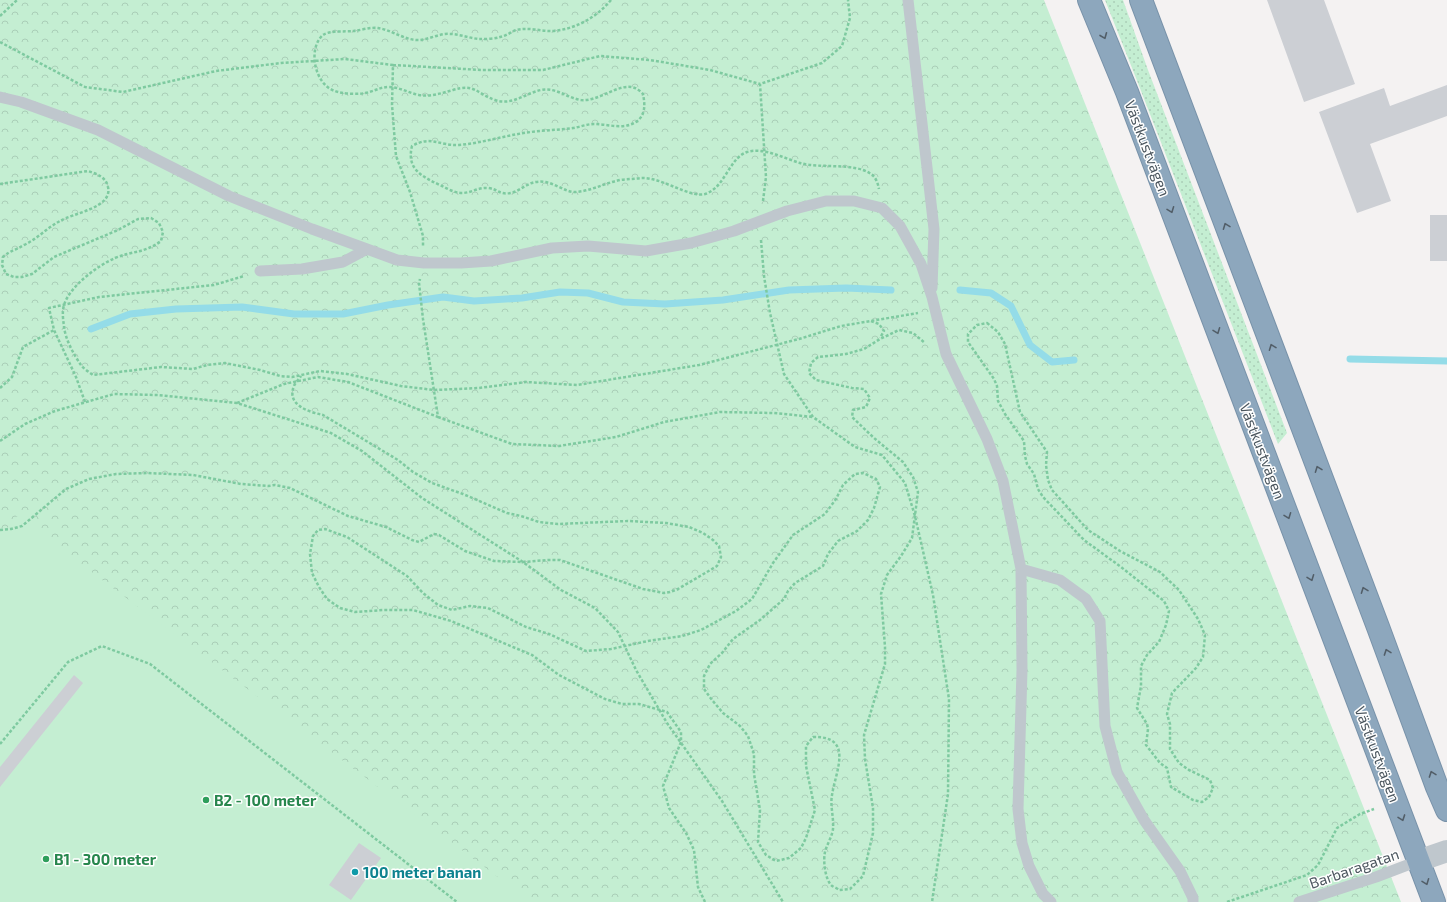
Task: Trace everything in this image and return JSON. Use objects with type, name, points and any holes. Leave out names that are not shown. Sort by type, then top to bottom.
[{"type":"highway","name":"Västkustvägen","points":[[1090,0],[1127,92],[1434,902]]},
{"type":"highway","points":[[1141,0],[1437,787],[1447,810]]},
{"type":"street","points":[[1418,861],[1447,851]]},
{"type":"lane","points":[[908,0],[934,229],[932,297]]},
{"type":"lane","points":[[0,96],[21,102],[98,130],[229,196],[312,229],[397,260],[424,263],[491,261],[552,248],[588,246],[646,251],[691,243],[734,231],[788,211],[826,201],[854,201],[882,208],[900,226],[921,264],[932,297],[946,354],[987,439],[1003,481],[1021,568],[1022,670],[1018,809],[1022,843],[1029,866],[1044,894],[1051,902]]},
{"type":"lane","points":[[260,271],[302,269],[343,262],[367,249]]},
{"type":"lane","points":[[1021,568],[1060,580],[1086,599],[1100,621],[1105,726],[1117,772],[1144,820],[1180,871],[1193,898],[1193,902]]},
{"type":"lane","name":"Barbaragatan","points":[[1299,902],[1376,877],[1418,861]]},
{"type":"path","points":[[0,16],[17,0]]},
{"type":"path","points":[[611,0],[602,10],[587,21],[568,29],[550,31],[534,29],[516,30],[500,37],[481,39],[446,34],[420,40],[409,39],[377,28],[332,32],[324,35],[318,42],[315,61],[318,75],[325,86],[335,92],[368,93],[381,87],[392,87],[420,95],[438,95],[463,86],[476,90],[496,100],[508,102],[541,90],[552,89],[581,100],[597,98],[626,87],[635,88],[643,94],[645,104],[643,114],[636,122],[625,126],[594,124],[574,128],[530,132],[470,144],[444,145],[431,140],[421,140],[412,146],[409,156],[412,166],[420,175],[432,182],[460,193],[480,188],[489,188],[502,194],[513,192],[534,182],[545,181],[575,192],[620,180],[643,178],[659,181],[692,194],[705,194],[723,180],[736,159],[745,152],[755,150],[801,164],[861,169],[872,174],[878,185],[882,208]]},
{"type":"path","points":[[0,42],[85,87],[124,92],[216,71],[281,63],[345,59],[393,65],[482,70],[542,70],[600,56],[650,60],[710,70],[760,84],[822,63],[842,46],[850,18],[848,0]]},
{"type":"path","points":[[393,65],[392,105],[396,156],[410,192],[423,236],[424,263],[419,283],[438,417]]},
{"type":"path","points":[[760,84],[766,177],[760,221],[764,276],[770,313],[784,374],[813,417],[855,447],[882,454],[905,482],[915,516],[933,594],[949,700],[948,794],[932,902]]},
{"type":"path","points":[[0,184],[88,171],[99,174],[107,182],[109,190],[106,198],[95,208],[60,220],[24,245],[10,251],[3,257],[2,265],[6,274],[14,277],[22,277],[32,274],[54,257],[118,230],[138,219],[151,218],[159,223],[163,232],[161,241],[152,248],[116,258],[95,269],[71,292],[64,304],[62,315],[64,331],[70,347],[82,367],[93,375],[161,366],[193,369],[207,365],[225,363],[260,370],[280,376],[302,376],[320,371],[347,374],[401,386],[434,390],[479,388],[526,382],[576,385],[699,365],[841,326],[935,310]]},
{"type":"path","points":[[85,402],[76,377],[54,330],[49,308],[98,297],[214,285],[260,271]]},
{"type":"path","points":[[869,321],[879,324],[884,331],[880,339]]},
{"type":"path","points":[[987,323],[998,332],[1005,344],[1020,412],[1047,452],[1046,466],[1048,480],[1052,490],[1088,530],[1120,551],[1160,572],[1179,590],[1198,619],[1205,635],[1203,657],[1196,668],[1172,693],[1167,714],[1170,724],[1170,749],[1179,763],[1189,770],[1210,780],[1213,788],[1209,797],[1202,802],[1193,800],[1172,787],[1166,768],[1160,763],[1146,745],[1148,729],[1147,724],[1137,708],[1141,686],[1141,666],[1147,655],[1159,642],[1166,625],[1169,611],[1164,601],[1084,540],[1043,497],[1038,489],[1034,474],[1027,464],[1024,442],[998,401],[997,386],[968,342],[968,334],[977,325],[987,323]]},
{"type":"path","points":[[0,388],[12,377],[23,347],[54,330]]},
{"type":"path","points":[[705,902],[698,887],[694,850],[686,833],[669,808],[663,786],[681,742],[681,732],[677,724],[667,712],[639,704],[622,704],[605,699],[559,674],[532,655],[451,621],[413,610],[355,612],[340,608],[327,599],[312,573],[310,554],[313,536],[318,530],[325,528],[347,537],[407,576],[423,593],[438,605],[452,610],[470,606],[488,608],[526,627],[549,634],[586,652],[682,636],[701,630],[736,611],[752,599],[773,563],[793,535],[825,514],[836,499],[843,485],[855,474],[863,473],[876,479],[880,487],[874,508],[868,520],[857,531],[838,542],[828,554],[823,566],[795,583],[788,591],[784,599],[760,620],[733,639],[722,653],[710,664],[704,676],[704,689],[712,700],[723,713],[740,726],[748,736],[754,754],[754,774],[760,810],[758,842],[766,855],[776,861],[789,858],[801,848],[806,838],[815,810],[806,766],[806,746],[813,737],[824,737],[833,741],[838,750],[839,767],[832,796],[833,829],[825,854],[826,876],[831,885],[839,890],[850,888],[863,876],[873,833],[873,808],[864,759],[864,735],[885,664],[881,594],[887,575],[902,556],[912,538],[918,492],[913,477],[903,462],[852,417],[853,410],[866,407],[870,398],[864,389],[852,388],[816,380],[809,373],[811,363],[818,357],[846,354],[864,349],[899,330],[913,333],[934,350],[946,354]]},
{"type":"path","points":[[0,530],[22,526],[66,489],[89,479],[116,474],[148,473],[193,475],[241,484],[268,486],[275,485],[290,488],[348,516],[386,528],[419,542],[434,534],[465,551],[494,561],[523,562],[560,560],[643,589],[664,593],[678,589],[717,566],[721,557],[719,546],[703,533],[688,527],[666,523],[628,521],[558,524],[539,522],[507,513],[463,494],[432,483],[413,472],[398,460],[324,415],[314,413],[295,403],[292,396],[294,386],[302,376]]},
{"type":"path","points":[[237,403],[284,384],[318,377],[348,382],[512,444],[559,446],[616,437],[664,422],[720,412],[774,413],[813,417]]},
{"type":"path","points":[[0,441],[25,424],[55,411],[85,402],[114,394],[158,395],[237,403],[331,433],[362,451],[422,498],[523,562],[562,590],[595,608],[618,632],[636,670],[660,710],[722,801],[783,902]]},
{"type":"path","points":[[0,744],[68,662],[102,646],[150,664],[457,902]]},
{"type":"path","points":[[1227,902],[1307,875],[1318,865],[1337,828],[1360,814]]},
{"type":"green space","points":[[0,0],[1044,0],[1401,902],[0,902]]},
{"type":"green space","points":[[1105,0],[1123,0],[1148,70],[1287,433],[1278,444],[1136,78]]},
{"type":"green space","points":[[17,516],[531,902],[0,902],[0,537]]},
{"type":"building","points":[[1267,0],[1324,0],[1355,84],[1304,102]]},
{"type":"building","points":[[1447,85],[1447,116],[1370,144],[1391,201],[1357,213],[1319,112],[1384,88],[1390,106]]},
{"type":"building","points":[[1430,215],[1447,215],[1447,261],[1430,261]]},
{"type":"building","points":[[74,675],[83,683],[0,787],[0,767]]},
{"type":"building","name":"100 meter banan","points":[[359,843],[381,858],[351,900],[329,885]]},
{"type":"waterway","points":[[91,329],[130,314],[176,309],[242,307],[294,314],[343,314],[388,305],[443,297],[474,301],[522,298],[560,292],[588,293],[623,302],[665,304],[723,300],[789,290],[846,288],[891,290]]},
{"type":"waterway","points":[[960,290],[991,293],[1011,306],[1030,345],[1052,362],[1074,360]]},
{"type":"waterway","points":[[1350,359],[1447,361]]},
{"type":"place","name":"B2 - 100 meter","points":[[206,800]]},
{"type":"place","name":"B1 - 300 meter","points":[[46,859]]},
{"type":"place","name":"100 meter banan","points":[[355,872]]}]
